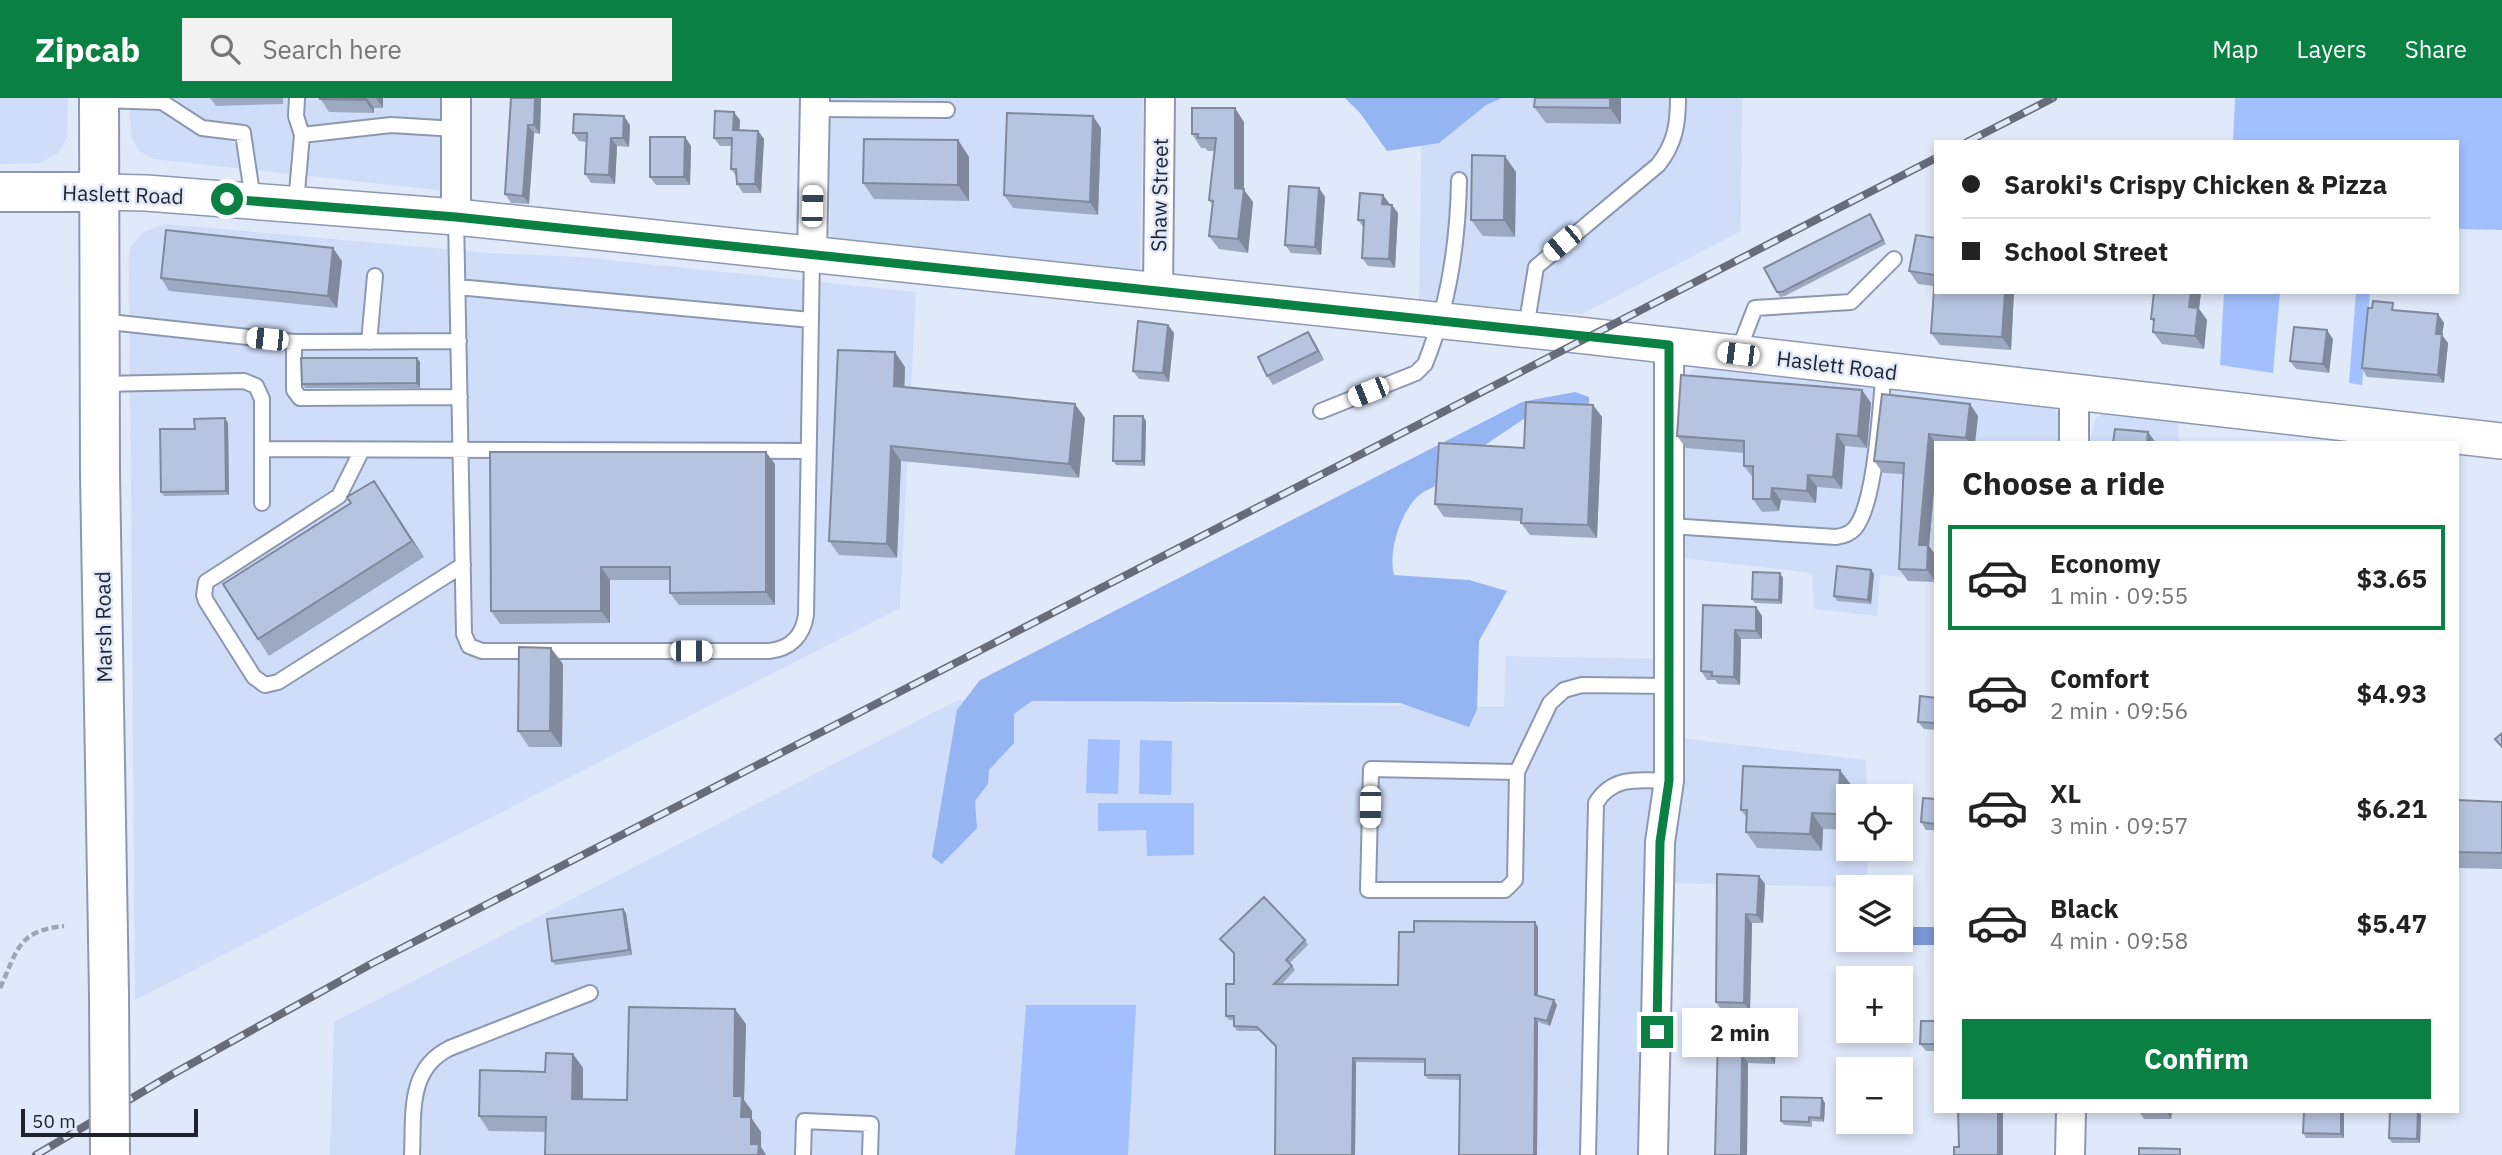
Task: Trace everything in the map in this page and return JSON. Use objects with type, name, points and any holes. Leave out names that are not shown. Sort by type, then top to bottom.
[{"type":"main road","name":"Marsh Road","points":[[99,99],[99,384],[110,1155]]},
{"type":"main road","name":"Haslett Road","points":[[0,192],[99,192]]},
{"type":"street","points":[[456,98],[456,217]]},
{"type":"street","name":"Shaw Street","points":[[1158,291],[1160,98]]},
{"type":"street","points":[[811,255],[815,103]]},
{"type":"street","name":"Haslett Road","points":[[99,192],[456,217],[1669,345],[2502,441]]},
{"type":"street","points":[[1653,1155],[1660,842],[1669,781],[1669,345]]},
{"type":"street","points":[[2074,392],[2074,441]]},
{"type":"street","points":[[2070,1155],[2071,1113]]},
{"type":"lane","points":[[296,205],[302,135],[296,116],[297,98]]},
{"type":"lane","points":[[1526,330],[1532,276],[1536,267],[1658,165],[1667,154],[1677,129],[1678,98]]},
{"type":"lane","points":[[99,99],[162,100],[202,128],[243,134],[254,201]]},
{"type":"lane","points":[[815,103],[947,110]]},
{"type":"lane","points":[[302,135],[391,125],[456,129]]},
{"type":"lane","points":[[1321,411],[1420,370],[1426,361],[1450,276],[1459,222],[1459,180]]},
{"type":"lane","points":[[456,217],[464,634],[469,646],[475,650],[769,651],[783,648],[799,635],[806,615],[811,255]]},
{"type":"lane","points":[[1738,354],[1755,308],[1852,302],[1894,259]]},
{"type":"lane","points":[[369,342],[375,276]]},
{"type":"lane","points":[[458,287],[811,320]]},
{"type":"lane","points":[[99,321],[294,342],[459,341]]},
{"type":"lane","points":[[294,342],[293,390],[300,398],[460,397]]},
{"type":"lane","points":[[1670,526],[1836,537],[1851,532],[1860,520],[1869,484],[1885,370]]},
{"type":"lane","points":[[99,384],[251,382],[260,391],[262,398],[262,503]]},
{"type":"lane","points":[[262,449],[808,452]]},
{"type":"lane","points":[[362,450],[339,496],[206,582],[206,601],[254,677],[265,685],[278,682],[463,565]]},
{"type":"lane","points":[[1517,772],[1371,769],[1368,890],[1497,892],[1511,885],[1515,880],[1517,772],[1546,711],[1564,690],[1582,685],[1670,686]]},
{"type":"lane","points":[[1588,1155],[1596,803],[1602,792],[1616,782],[1669,781]]},
{"type":"lane","points":[[412,1155],[415,1086],[431,1060],[450,1048],[590,993]]},
{"type":"lane","points":[[803,1155],[804,1121],[871,1124],[870,1155]]},
{"type":"path","points":[[0,988],[25,939],[41,928],[64,926]]},
{"type":"shaded area","points":[[0,98],[68,98],[67,138],[58,153],[41,163],[0,164]]},
{"type":"shaded area","points":[[129,98],[446,98],[447,191],[154,159],[139,151],[131,137]]},
{"type":"shaded area","points":[[830,98],[1143,98],[1140,273],[830,240]]},
{"type":"shaded area","points":[[1345,98],[1502,98],[1486,105],[1439,143],[1387,151],[1360,113]]},
{"type":"shaded area","points":[[1422,98],[1742,98],[1741,231],[1582,314],[1419,302]]},
{"type":"shaded area","points":[[2235,98],[2502,98],[2502,230],[2459,229],[2459,140],[2233,140]]},
{"type":"shaded area","points":[[165,224],[490,253],[580,257],[916,292],[900,608],[135,1000],[129,257],[131,246],[144,232]]},
{"type":"shaded area","points":[[2224,294],[2280,294],[2273,373],[2220,365]]},
{"type":"shaded area","points":[[2356,294],[2370,294],[2362,385],[2349,383]]},
{"type":"shaded area","points":[[1704,366],[2053,406],[2062,419],[2063,441],[1934,441],[1934,554],[1905,551],[1902,577],[1880,575],[1877,616],[1814,609],[1812,573],[1681,558],[1684,383],[1692,370]]},
{"type":"shaded area","points":[[1575,392],[1589,397],[1589,405],[1534,412],[1479,449],[1444,451],[1435,486],[1416,498],[1400,524],[1394,545],[1394,575],[1469,580],[1507,591],[1479,641],[1477,709],[1469,727],[1400,703],[1032,701],[1014,714],[1014,743],[989,770],[988,784],[975,801],[977,828],[942,864],[932,857],[957,710],[980,680],[1522,402]]},
{"type":"shaded area","points":[[2114,412],[2179,421],[2178,441],[2090,441],[2096,418]]},
{"type":"shaded area","points":[[1506,656],[1660,659],[1657,781],[1645,841],[1638,1155],[330,1155],[334,1022],[958,700],[1504,707]]},
{"type":"shaded area","points":[[1680,738],[1866,760],[1867,784],[1836,784],[1836,861],[1868,861],[1867,875],[1836,875],[1836,886],[1667,883]]},
{"type":"shaded area","points":[[1088,739],[1120,740],[1118,794],[1086,793]]},
{"type":"shaded area","points":[[1140,740],[1172,741],[1171,795],[1139,794]]},
{"type":"shaded area","points":[[1098,803],[1194,803],[1194,855],[1147,856],[1146,830],[1098,831]]},
{"type":"shaded area","points":[[1913,927],[1934,927],[1934,945],[1913,945]]},
{"type":"shaded area","points":[[1026,1005],[1136,1005],[1128,1155],[1015,1155]]},
{"type":"building","points":[[365,98],[365,100],[320,99]]},
{"type":"building","points":[[511,98],[535,98],[534,125],[528,125],[523,196],[505,194]]},
{"type":"building","points":[[1535,98],[1610,98],[1610,108],[1534,107]]},
{"type":"building","points":[[1192,108],[1235,108],[1235,188],[1244,189],[1238,239],[1209,236],[1213,201],[1209,200],[1216,138],[1198,138],[1198,134],[1192,134]]},
{"type":"building","points":[[715,111],[734,112],[733,130],[758,131],[755,184],[737,184],[736,169],[731,169],[732,138],[714,138]]},
{"type":"building","points":[[1007,113],[1093,116],[1090,202],[1004,195]]},
{"type":"building","points":[[574,114],[624,116],[623,138],[611,138],[609,175],[585,174],[587,133],[573,133]]},
{"type":"building","points":[[650,137],[685,137],[684,177],[650,177]]},
{"type":"building","points":[[864,139],[958,140],[958,185],[863,183]]},
{"type":"building","points":[[1472,155],[1505,156],[1504,220],[1471,220]]},
{"type":"building","points":[[1289,186],[1319,188],[1315,247],[1285,245]]},
{"type":"building","points":[[1360,193],[1383,195],[1382,204],[1392,205],[1389,259],[1362,258],[1364,220],[1358,220]]},
{"type":"building","points":[[1870,214],[1883,240],[1782,292],[1777,292],[1764,268]]},
{"type":"building","points":[[166,230],[333,248],[328,296],[161,278]]},
{"type":"building","points":[[1916,235],[1934,238],[1934,275],[1909,271]]},
{"type":"building","points":[[1934,290],[1934,294],[2005,294],[2002,337],[1931,333]]},
{"type":"building","points":[[2154,294],[2191,294],[2189,307],[2198,308],[2195,336],[2153,332],[2154,319],[2151,319]]},
{"type":"building","points":[[2373,301],[2393,303],[2392,310],[2438,314],[2436,334],[2442,334],[2438,375],[2362,368],[2368,308],[2372,308]]},
{"type":"building","points":[[1138,321],[1168,325],[1163,373],[1133,371]]},
{"type":"building","points":[[2294,327],[2327,330],[2323,364],[2290,361]]},
{"type":"building","points":[[1308,332],[1318,351],[1267,376],[1258,357]]},
{"type":"building","points":[[838,350],[895,352],[894,386],[1075,404],[1069,464],[891,446],[887,544],[829,541]]},
{"type":"building","points":[[301,358],[417,358],[417,383],[302,384]]},
{"type":"building","points":[[1681,375],[1862,390],[1858,436],[1837,434],[1833,477],[1808,475],[1807,491],[1772,488],[1771,499],[1753,499],[1753,466],[1744,466],[1744,441],[1677,436]]},
{"type":"building","points":[[1882,394],[1970,404],[1966,438],[1929,434],[1919,545],[1928,545],[1927,570],[1899,569],[1904,463],[1874,461]]},
{"type":"building","points":[[1526,402],[1593,405],[1588,525],[1521,523],[1522,509],[1435,504],[1439,443],[1524,448]]},
{"type":"building","points":[[1114,416],[1143,416],[1142,461],[1113,461]]},
{"type":"building","points":[[225,418],[226,491],[161,492],[160,429],[195,429],[194,419]]},
{"type":"building","points":[[2115,429],[2148,432],[2147,441],[2113,441]]},
{"type":"building","points":[[490,452],[766,452],[766,592],[670,593],[670,567],[601,567],[601,611],[491,611]]},
{"type":"building","points":[[374,481],[412,541],[258,639],[223,584],[351,503],[347,497]]},
{"type":"building","points":[[1837,566],[1871,570],[1868,600],[1834,596]]},
{"type":"building","points":[[1753,572],[1780,573],[1779,600],[1752,599]]},
{"type":"building","points":[[1703,605],[1756,607],[1756,631],[1735,630],[1734,677],[1712,676],[1712,672],[1701,671]]},
{"type":"building","points":[[519,647],[551,648],[550,731],[518,731]]},
{"type":"building","points":[[1920,696],[1934,698],[1934,723],[1918,722]]},
{"type":"building","points":[[2502,733],[2502,747],[2495,739]]},
{"type":"building","points":[[1743,766],[1840,770],[1839,784],[1836,784],[1836,814],[1812,813],[1810,834],[1746,832],[1747,810],[1741,810]]},
{"type":"building","points":[[1923,798],[1934,799],[1934,824],[1921,822]]},
{"type":"building","points":[[2459,800],[2502,802],[2502,853],[2459,852]]},
{"type":"building","points":[[1717,874],[1759,876],[1757,915],[1746,914],[1744,1003],[1716,1002]]},
{"type":"building","points":[[1264,897],[1305,940],[1286,960],[1292,966],[1274,984],[1398,985],[1399,932],[1414,932],[1414,921],[1535,922],[1535,995],[1554,1000],[1547,1021],[1535,1018],[1534,1155],[1459,1155],[1460,1075],[1425,1075],[1425,1059],[1353,1058],[1352,1155],[1275,1155],[1276,1046],[1257,1027],[1234,1026],[1234,1016],[1226,1016],[1226,984],[1234,984],[1234,953],[1220,939]]},
{"type":"building","points":[[623,909],[629,950],[552,961],[547,919]]},
{"type":"building","points":[[629,1007],[735,1009],[734,1096],[742,1096],[741,1117],[751,1117],[751,1144],[759,1144],[758,1155],[545,1155],[546,1117],[479,1116],[480,1070],[545,1072],[546,1053],[573,1054],[572,1099],[627,1100]]},
{"type":"building","points":[[1921,1021],[1934,1021],[1934,1044],[1920,1044]]},
{"type":"building","points":[[1729,1023],[1770,1025],[1769,1056],[1742,1055],[1741,1155],[1715,1155],[1718,1037],[1728,1037]]},
{"type":"building","points":[[1781,1097],[1822,1098],[1821,1118],[1809,1117],[1809,1122],[1781,1121]]},
{"type":"building","points":[[1958,1113],[1998,1113],[1998,1155],[1954,1155],[1954,1147],[1959,1147]]},
{"type":"building","points":[[2304,1113],[2341,1113],[2341,1134],[2303,1133]]},
{"type":"building","points":[[2390,1113],[2418,1113],[2417,1139],[2389,1138]]},
{"type":"building","points":[[2139,1148],[2180,1149],[2180,1155],[2139,1155]]},
{"type":"railway","points":[[1971,140],[2053,98]]},
{"type":"railway","points":[[36,1155],[171,1075],[371,964],[1934,159]]},
{"type":"route","points":[[227,199],[456,217],[1669,345],[1669,781],[1660,842],[1657,1032]]}]
